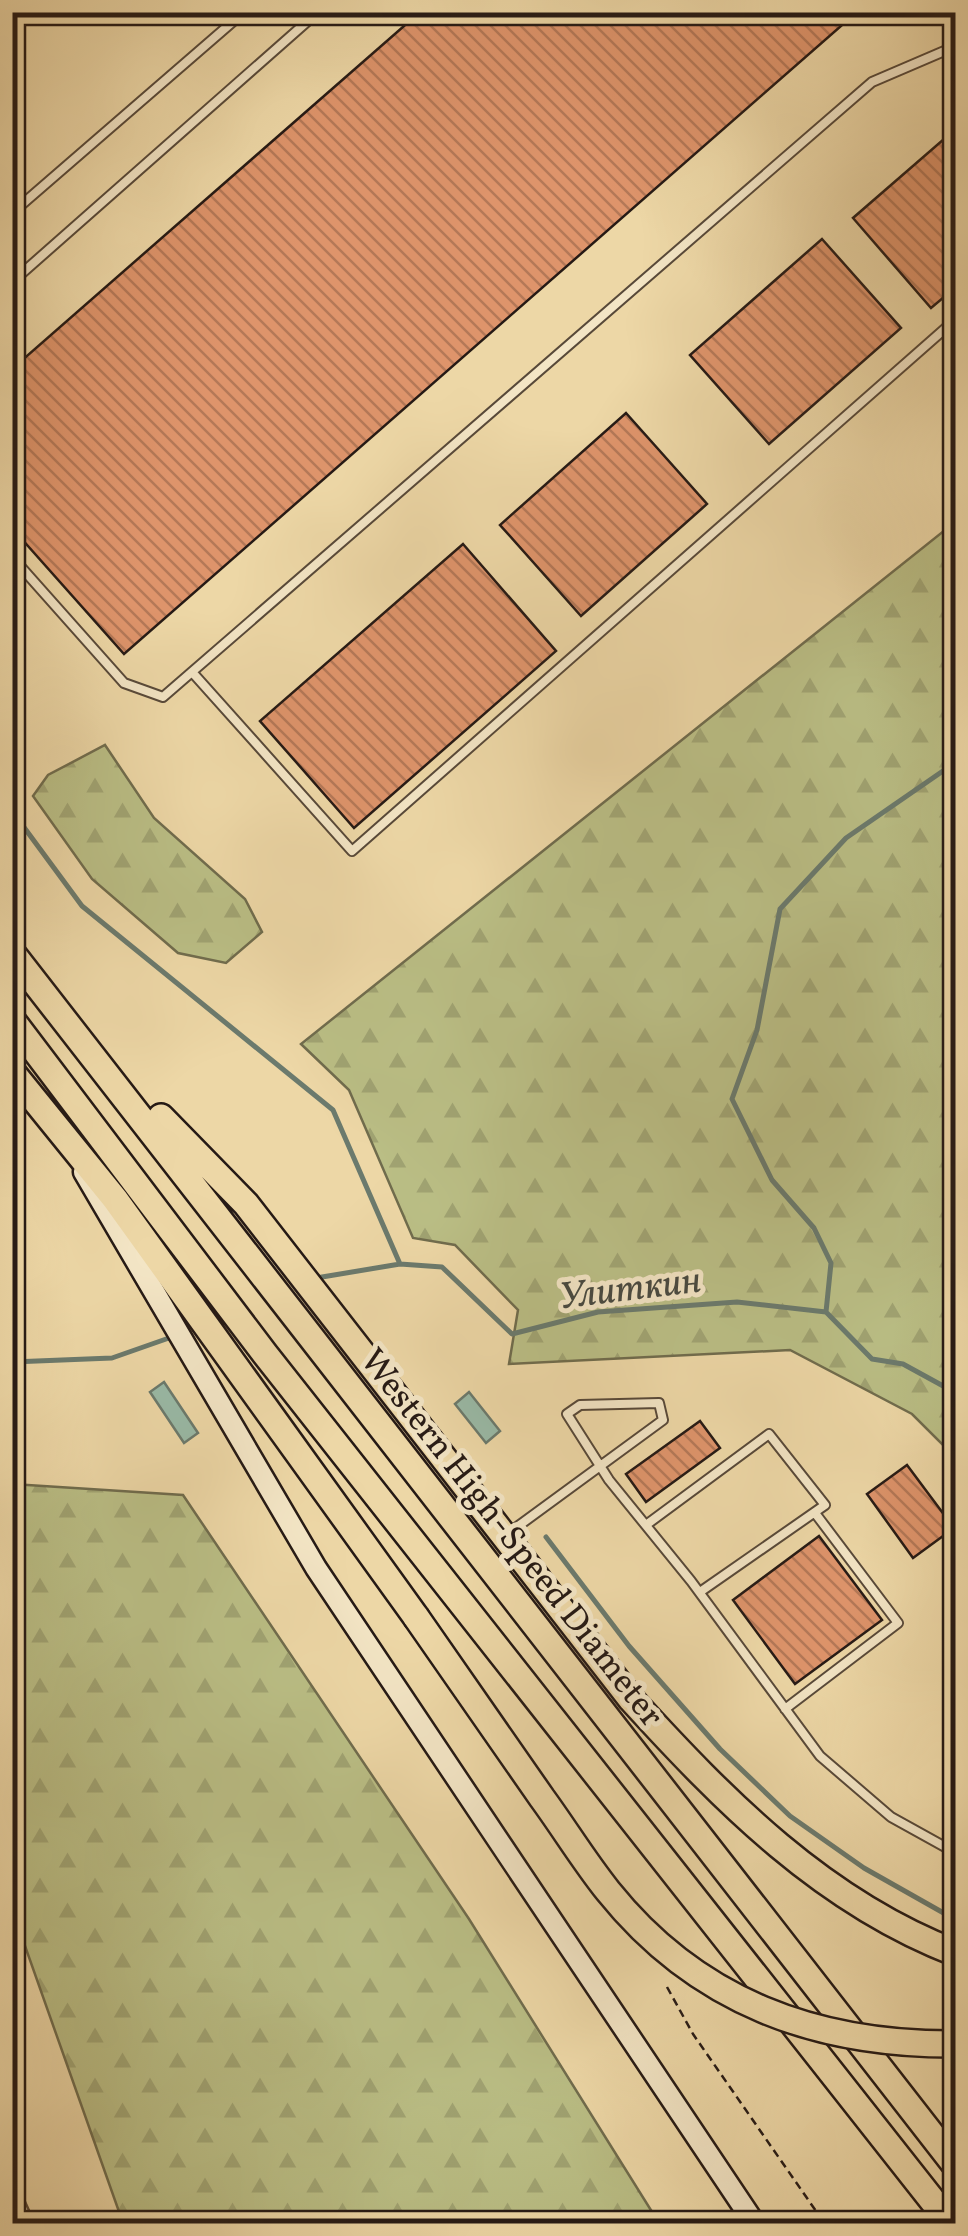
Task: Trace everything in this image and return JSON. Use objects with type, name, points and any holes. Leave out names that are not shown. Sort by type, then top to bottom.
[{"type":"highway","name":"Western High-Speed Diameter","points":[[12,953],[956,2166]]},
{"type":"highway","points":[[12,1020],[265,1354],[952,2224]]},
{"type":"highway","points":[[71,1026],[246,1204],[631,1698],[695,1768],[770,1840],[878,1918],[956,1953]]},
{"type":"highway","points":[[12,1072],[115,1199],[608,1891],[648,1934],[685,1966],[764,2012],[826,2032],[883,2041],[956,2044]]},
{"type":"main road","points":[[65,1137],[102,1207],[316,1568],[755,2224]]},
{"type":"street","points":[[12,2193],[26,2224]]},
{"type":"lane","points":[[12,213],[244,12]]},
{"type":"lane","points":[[12,282],[318,12]]},
{"type":"lane","points":[[12,556],[124,682],[163,697],[872,82],[956,46]]},
{"type":"lane","points":[[192,672],[352,851],[956,319]]},
{"type":"lane","points":[[505,1536],[602,1465],[663,1420],[659,1403],[580,1405],[567,1414],[602,1465],[609,1480],[700,1592],[820,1756],[891,1817],[956,1853]]},
{"type":"lane","points":[[646,1525],[769,1434],[825,1505],[700,1592]]},
{"type":"lane","points":[[785,1708],[898,1623],[815,1512]]},
{"type":"path","points":[[668,1987],[694,2034],[825,2224]]},
{"type":"green space","points":[[955,522],[955,1457],[912,1414],[790,1350],[509,1364],[518,1310],[455,1245],[413,1238],[349,1090],[301,1044]]},
{"type":"green space","points":[[105,745],[154,818],[245,899],[262,932],[226,963],[178,953],[92,879],[33,796],[48,775]]},
{"type":"green space","points":[[12,1484],[183,1495],[469,1919],[659,2223],[123,2223],[13,1912]]},
{"type":"shaded area","points":[[164,1382],[198,1433],[184,1443],[150,1392]]},
{"type":"shaded area","points":[[469,1392],[500,1431],[486,1443],[455,1404]]},
{"type":"building","points":[[420,12],[857,12],[124,654],[12,528],[12,369]]},
{"type":"building","points":[[944,139],[956,153],[956,287],[931,308],[853,218]]},
{"type":"building","points":[[822,239],[901,328],[769,444],[690,355]]},
{"type":"building","points":[[626,413],[707,504],[581,616],[500,525]]},
{"type":"building","points":[[463,544],[556,651],[354,828],[260,721]]},
{"type":"building","points":[[700,1421],[720,1448],[646,1502],[626,1474]]},
{"type":"building","points":[[907,1465],[954,1528],[913,1558],[867,1494]]},
{"type":"building","points":[[819,1536],[882,1620],[795,1684],[733,1600]]},
{"type":"waterway","points":[[826,1312],[831,1263],[814,1228],[772,1180],[732,1099],[757,1030],[780,909],[846,838],[956,762]]},
{"type":"waterway","points":[[12,811],[82,906],[333,1110],[400,1264]]},
{"type":"waterway","name":"Улиткин","points":[[316,1278],[400,1264],[442,1267],[512,1334],[598,1312],[737,1302],[826,1312],[872,1359],[903,1364],[956,1393]]},
{"type":"waterway","points":[[12,1362],[112,1358],[169,1338]]},
{"type":"waterway","points":[[546,1537],[629,1646],[720,1749],[790,1816],[864,1868],[956,1920]]}]
